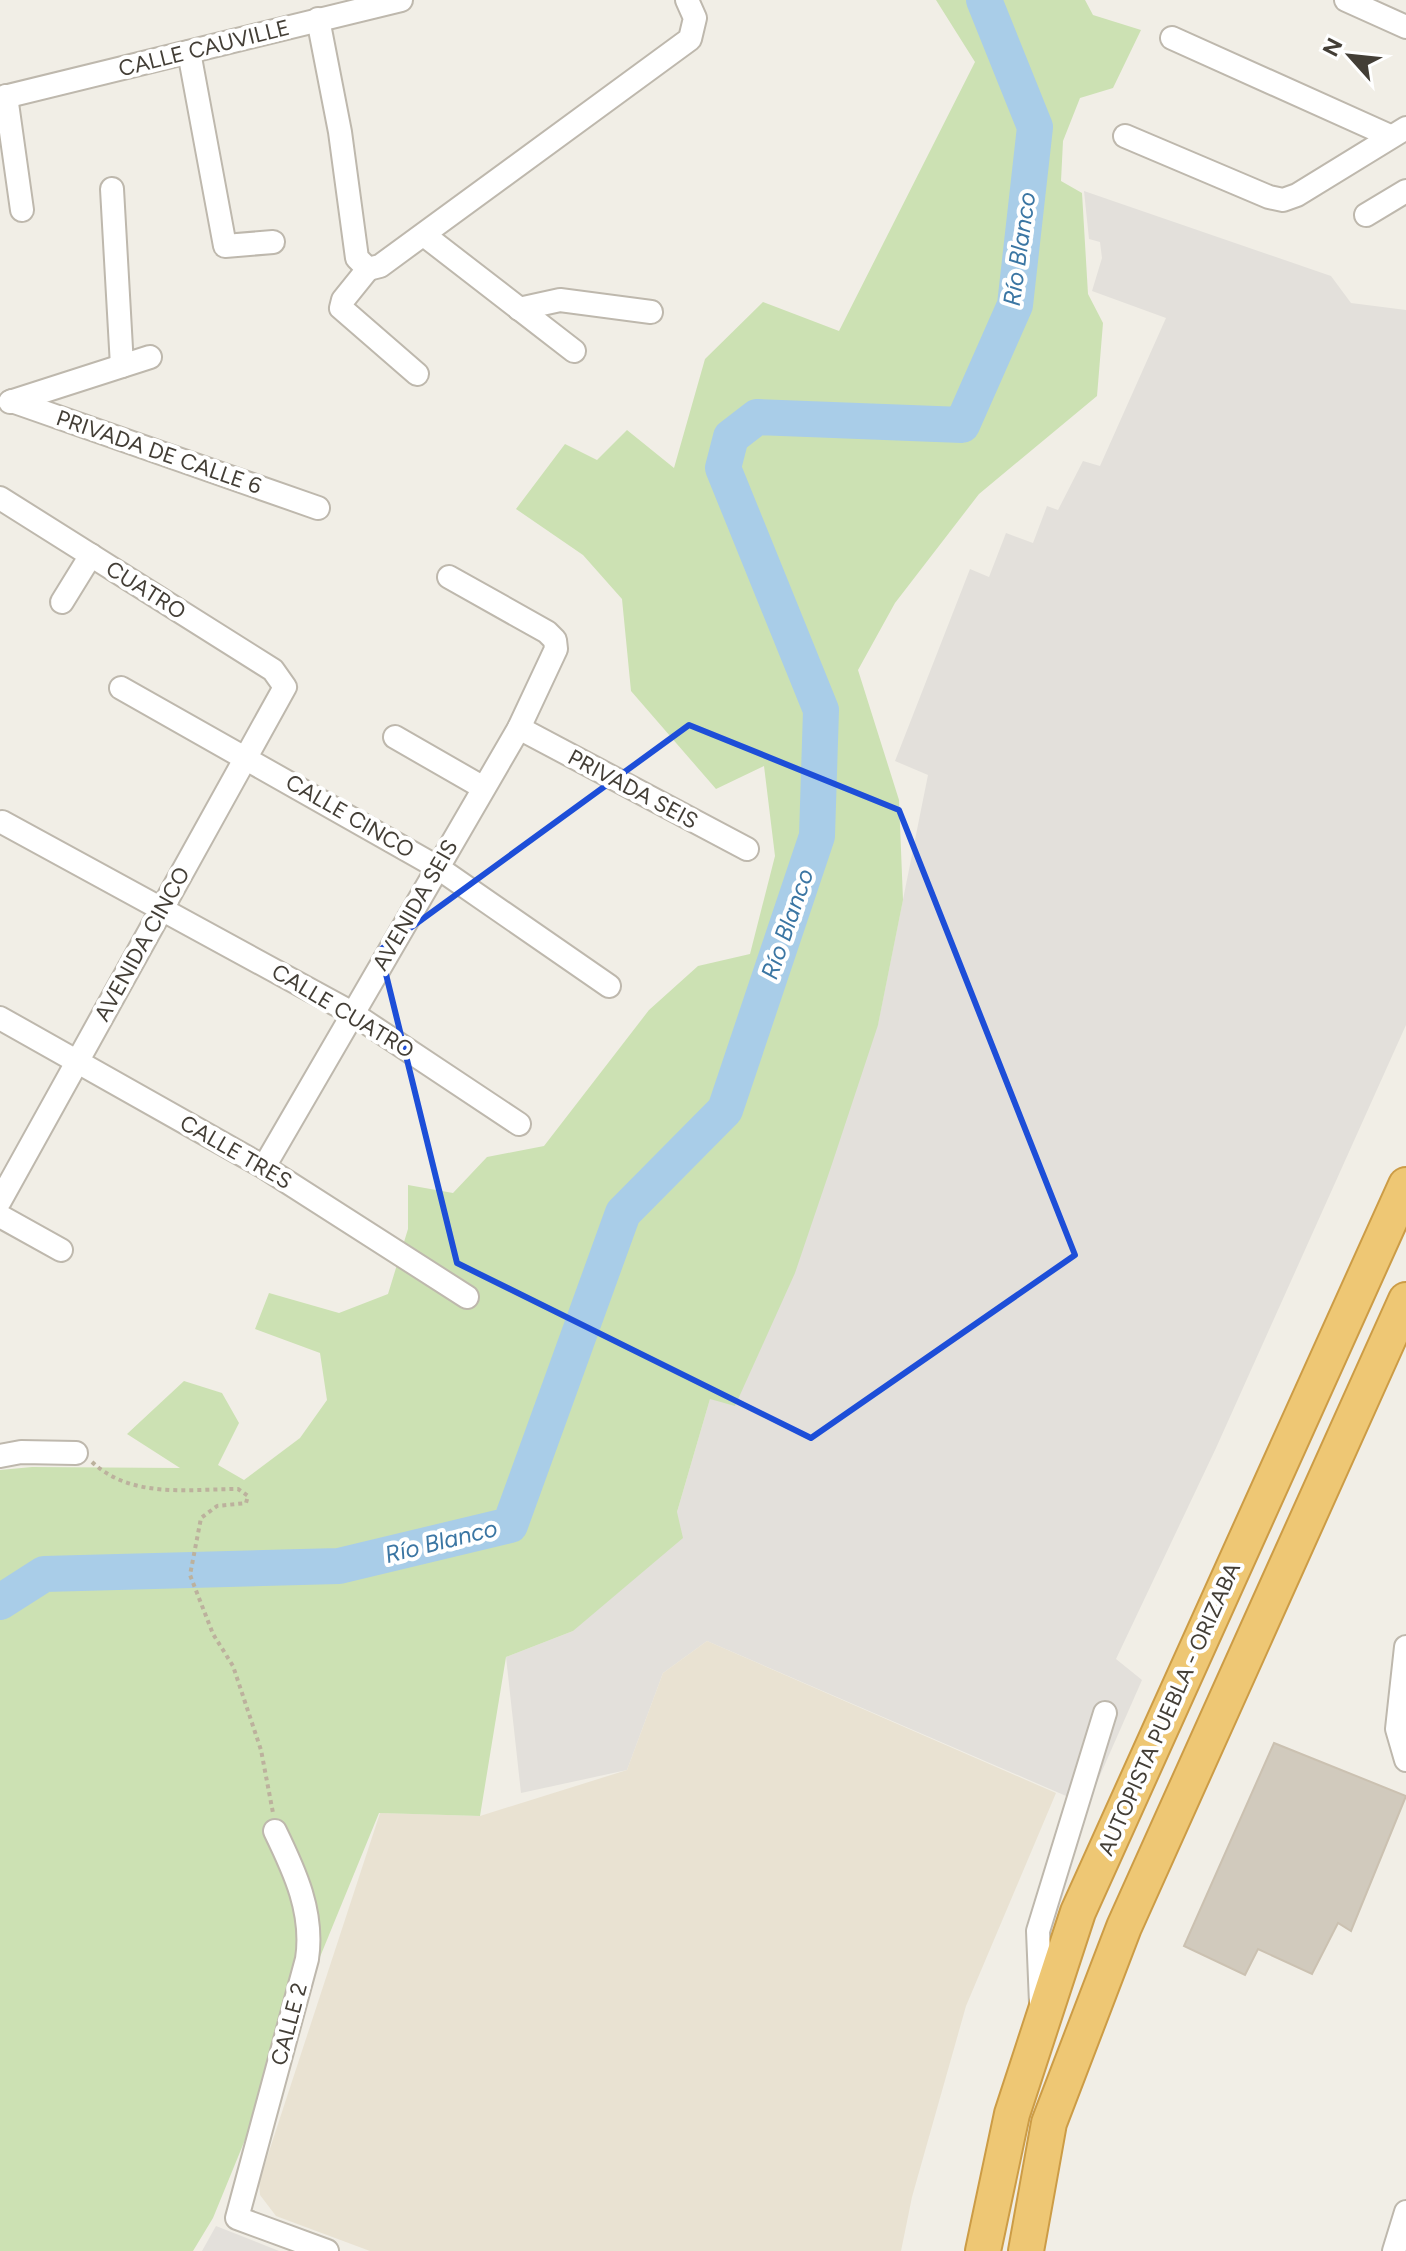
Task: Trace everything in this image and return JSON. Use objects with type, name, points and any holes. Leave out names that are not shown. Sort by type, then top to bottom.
[{"type":"highway","name":"AUTOPISTA PUEBLA - ORIZABA","points":[[983,2251],[1012,2114],[1078,1912],[1406,1185]]},
{"type":"highway","points":[[1026,2251],[1049,2123],[1124,1927],[1406,1300]]},
{"type":"street","name":"CALLE CAUVILLE","points":[[3,97],[401,0]]},
{"type":"street","points":[[417,374],[341,308],[343,300],[368,269],[380,266],[424,235],[690,39],[695,18],[687,0]]},
{"type":"street","points":[[1346,0],[1406,27]]},
{"type":"street","points":[[318,19],[340,132],[357,258],[368,269]]},
{"type":"street","points":[[1172,38],[1398,132]]},
{"type":"street","points":[[189,52],[225,246],[273,242]]},
{"type":"street","points":[[3,97],[22,210]]},
{"type":"street","points":[[1125,136],[1269,197],[1283,200],[1297,195],[1398,132]]},
{"type":"street","points":[[112,189],[122,366]]},
{"type":"street","points":[[1366,215],[1406,191]]},
{"type":"street","points":[[424,235],[574,351]]},
{"type":"street","points":[[519,309],[560,300],[651,312]]},
{"type":"street","points":[[6,404],[150,357]]},
{"type":"street","name":"PRIVADA DE CALLE 6","points":[[6,404],[318,508]]},
{"type":"street","name":"CUATRO","points":[[0,498],[273,670],[285,687]]},
{"type":"street","points":[[62,602],[91,555]]},
{"type":"street","name":"AVENIDA SEIS","points":[[264,1167],[519,728],[556,649],[555,640],[449,577]]},
{"type":"street","name":"AVENIDA CINCO","points":[[0,1201],[285,687]]},
{"type":"street","name":"CALLE CINCO","points":[[121,688],[437,867],[609,986]]},
{"type":"street","name":"PRIVADA SEIS","points":[[519,728],[747,849]]},
{"type":"street","points":[[395,737],[482,787]]},
{"type":"street","name":"CALLE CUATRO","points":[[2,822],[352,1013],[519,1124]]},
{"type":"street","name":"CALLE TRES","points":[[0,1018],[264,1167],[467,1297]]},
{"type":"street","points":[[0,1216],[61,1250]]},
{"type":"street","points":[[0,1456],[21,1452],[76,1453]]},
{"type":"street","points":[[1406,1647],[1397,1729],[1406,1760]]},
{"type":"street","points":[[1042,2021],[1038,1931],[1105,1713]]},
{"type":"street","name":"CALLE 2","points":[[275,1831],[293,1869],[311,1933],[307,1959],[237,2218],[327,2251]]},
{"type":"street","points":[[1394,2251],[1406,2212]]},
{"type":"path","points":[[76,1453],[84,1455],[124,1485],[238,1489],[248,1496],[246,1503],[207,1511],[201,1518],[190,1575],[213,1634],[233,1666],[252,1719],[261,1750],[275,1831]]},
{"type":"highlighted area","points":[[689,725],[899,810],[1075,1255],[811,1438],[457,1263],[380,950]]},
{"type":"shaded area","points":[[1084,191],[1331,276],[1351,303],[1406,310],[1406,1025],[1216,1448],[1116,1659],[1142,1680],[1087,1805],[707,1641],[663,1673],[627,1770],[521,1793],[506,1657],[573,1631],[677,1512],[710,1399],[878,1024],[928,775],[895,761],[970,569],[989,577],[1006,533],[1033,543],[1047,506],[1058,510],[1083,461],[1100,466],[1166,318],[1092,291],[1102,258],[1100,242],[1089,239]]},
{"type":"shaded area","points":[[707,1641],[1056,1793],[966,2006],[912,2197],[901,2251],[370,2251],[276,2216],[260,2195],[259,2182],[380,1813],[480,1816],[627,1770],[663,1673]]},
{"type":"shaded area","points":[[216,2226],[279,2251],[202,2251]]},
{"type":"green space","points":[[936,0],[1085,0],[1093,15],[1141,30],[1113,88],[1080,98],[1063,141],[1061,181],[1082,193],[1088,294],[1103,323],[1097,396],[979,494],[895,603],[858,670],[899,800],[903,900],[878,1025],[795,1273],[735,1406],[710,1399],[677,1512],[683,1538],[573,1631],[506,1657],[480,1816],[379,1813],[213,2218],[193,2251],[0,2251],[0,1470],[32,1467],[180,1468],[127,1434],[184,1381],[222,1393],[239,1423],[218,1465],[244,1480],[300,1438],[327,1400],[320,1353],[255,1329],[269,1293],[339,1313],[388,1294],[408,1229],[408,1185],[453,1193],[487,1157],[544,1146],[649,1010],[698,966],[750,954],[775,856],[764,766],[716,789],[631,691],[622,599],[583,555],[516,509],[565,444],[597,460],[627,430],[674,468],[705,359],[763,302],[839,331],[975,62]]},
{"type":"building","points":[[1274,1743],[1406,1796],[1351,1931],[1338,1923],[1312,1974],[1258,1949],[1245,1975],[1184,1946]]},
{"type":"waterway","name":"Río Blanco","points":[[0,1602],[44,1574],[339,1566],[510,1525],[623,1213],[725,1110],[817,836],[821,710],[723,468],[731,437],[757,417],[962,425],[1015,305],[1035,127],[984,0]]}]
